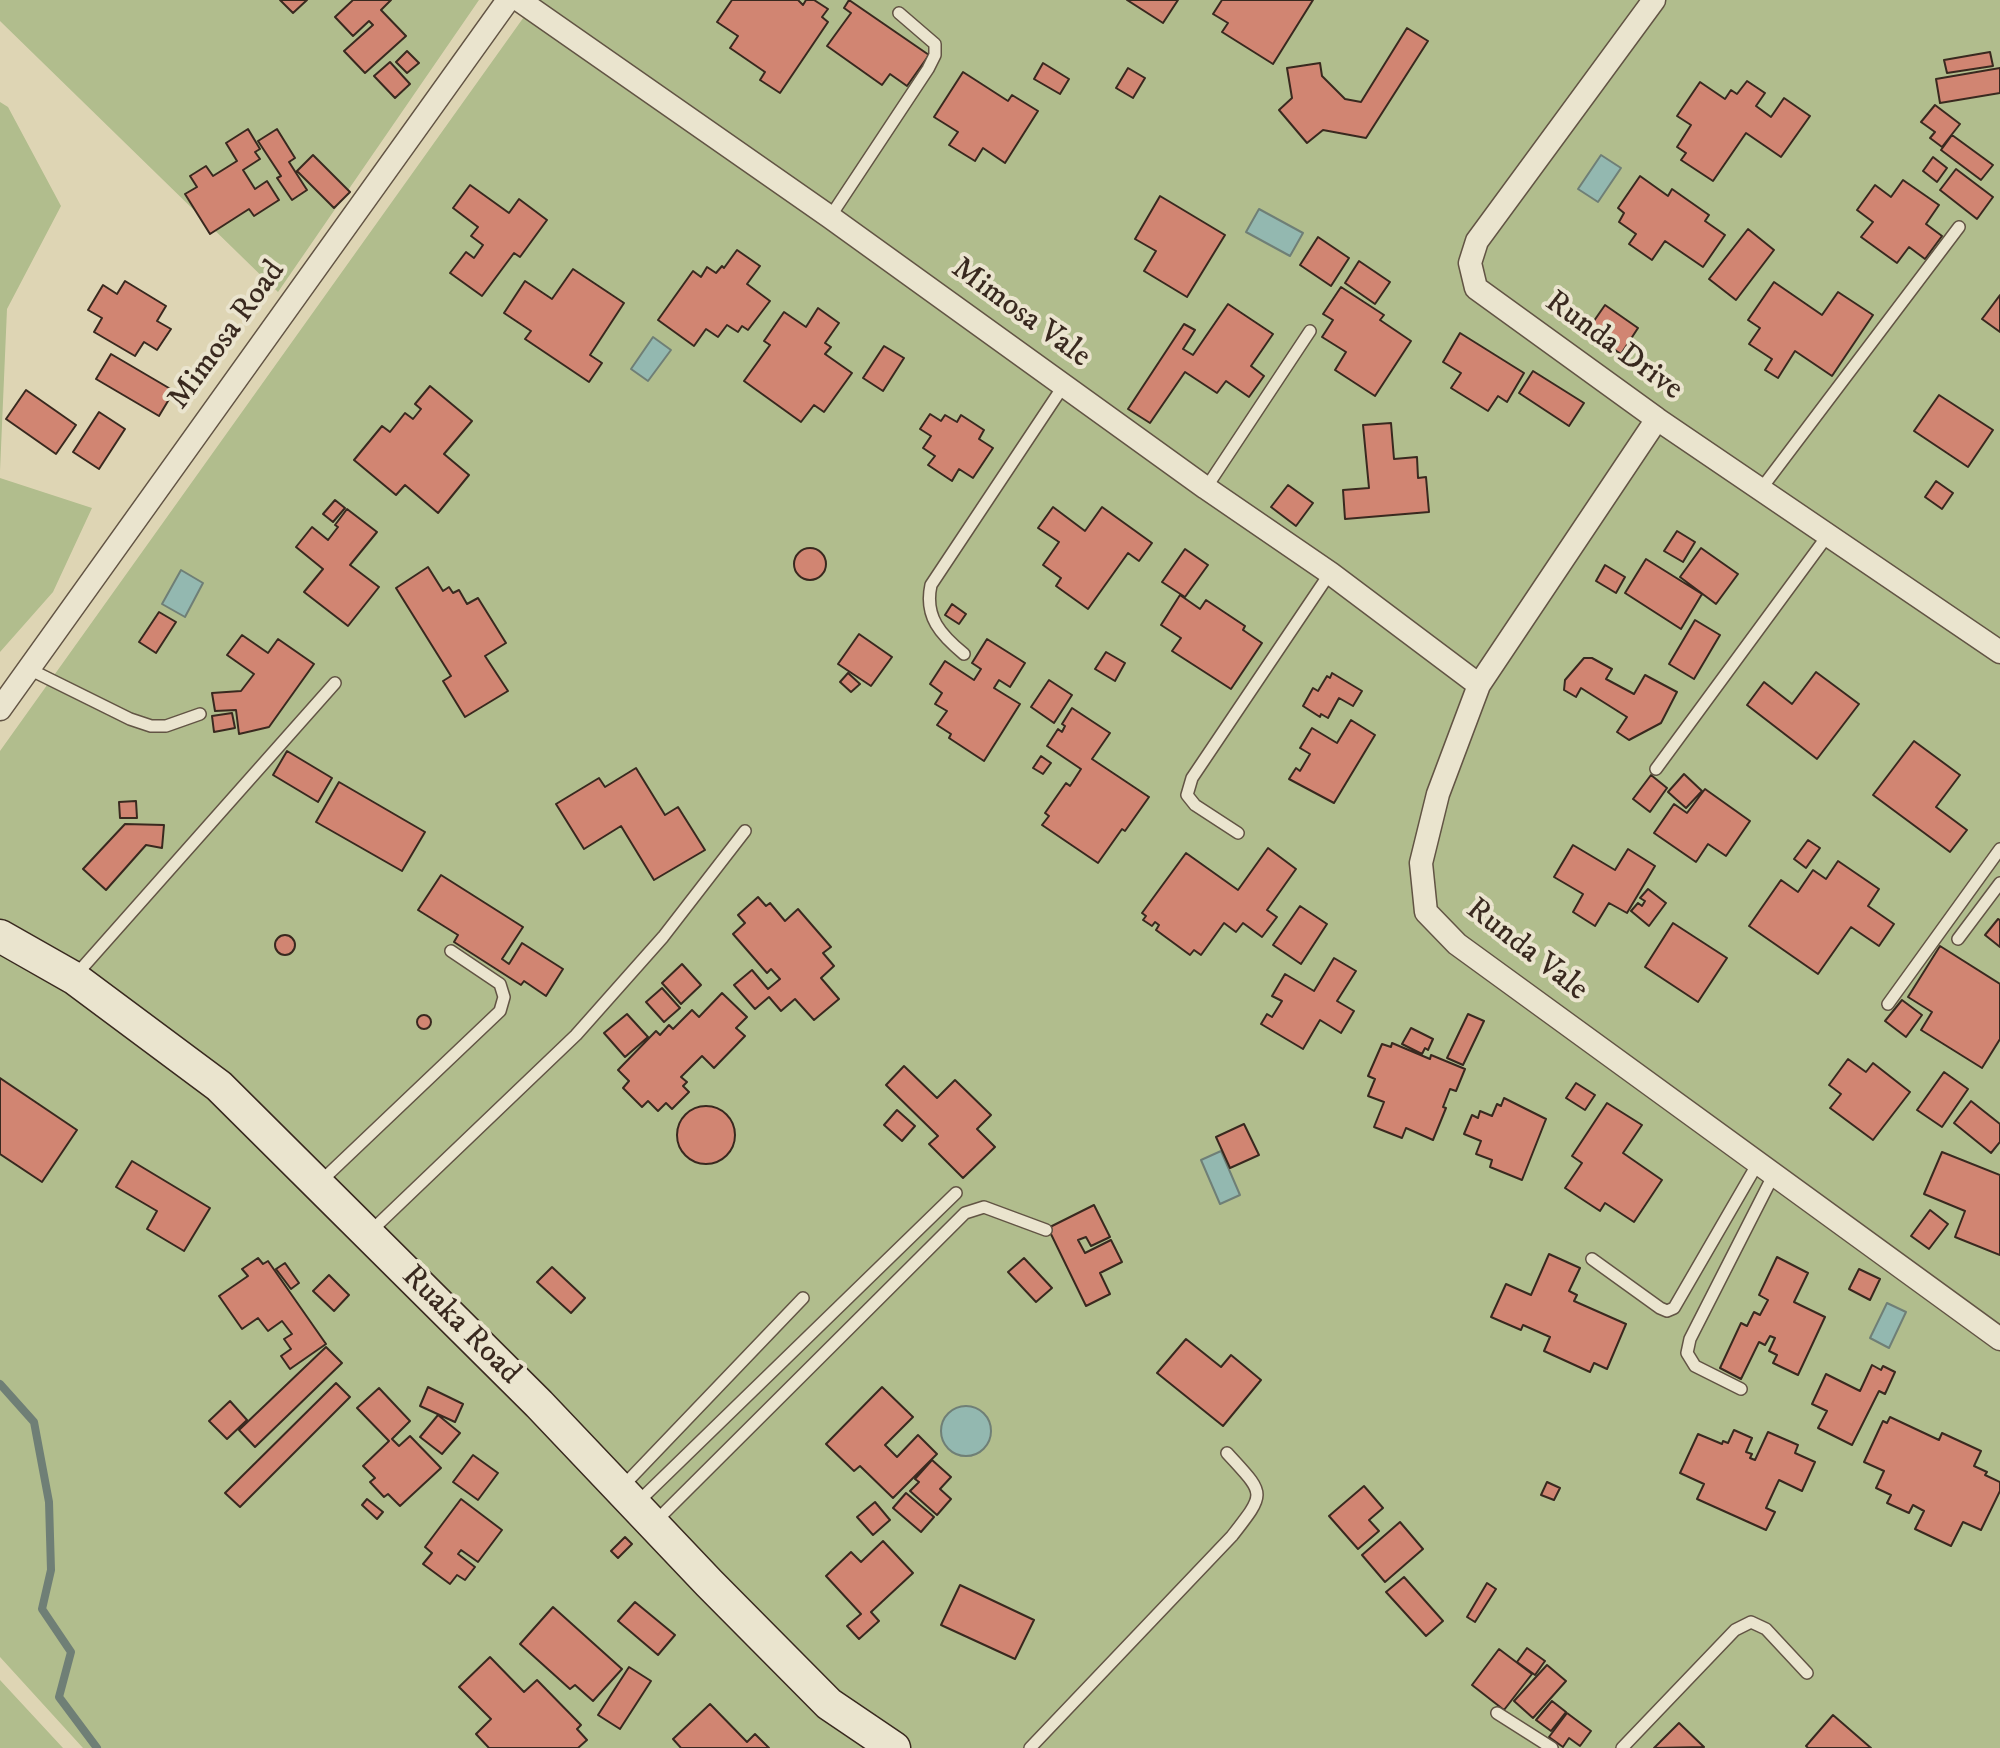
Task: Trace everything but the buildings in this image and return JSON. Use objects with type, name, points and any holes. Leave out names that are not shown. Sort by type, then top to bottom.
[{"type":"street","name":"Mimosa Road","points":[[0,709],[508,0]]},
{"type":"street","name":"Mimosa Vale","points":[[519,0],[1330,573],[1479,685]]},
{"type":"street","name":"Runda Drive","points":[[1654,0],[1477,241],[1470,263],[1476,288],[1657,419],[2000,652]]},
{"type":"street","name":"Runda Vale","points":[[1657,419],[1479,685],[1438,794],[1421,863],[1426,912],[1457,944],[2000,1339]]},
{"type":"street","name":"Ruaka Road","points":[[0,936],[74,978],[219,1086],[539,1404],[829,1704],[894,1748]]},
{"type":"lane","points":[[830,217],[935,55],[935,44],[899,13]]},
{"type":"lane","points":[[1761,489],[1959,227]]},
{"type":"lane","points":[[1206,488],[1310,331]]},
{"type":"lane","points":[[964,654],[932,622],[928,599],[931,585],[1064,385]]},
{"type":"lane","points":[[1656,769],[1828,535]]},
{"type":"lane","points":[[1238,833],[1195,805],[1187,795],[1192,778],[1330,573]]},
{"type":"lane","points":[[29,669],[130,719],[151,726],[166,726],[200,714]]},
{"type":"lane","points":[[74,978],[335,683]]},
{"type":"lane","points":[[368,1235],[576,1035],[663,937],[745,831]]},
{"type":"lane","points":[[1888,1004],[2000,849]]},
{"type":"lane","points":[[1958,939],[2000,883]]},
{"type":"lane","points":[[318,1184],[500,1011],[504,997],[500,984],[451,951]]},
{"type":"lane","points":[[1592,1259],[1660,1308],[1667,1311],[1674,1308],[1766,1169]]},
{"type":"lane","points":[[1741,1389],[1695,1366],[1687,1353],[1690,1339],[1766,1169]]},
{"type":"lane","points":[[636,1506],[956,1193]]},
{"type":"lane","points":[[636,1506],[965,1213],[984,1207],[1046,1230]]},
{"type":"lane","points":[[636,1506],[803,1298]]},
{"type":"lane","points":[[1030,1748],[1232,1536],[1258,1503],[1252,1481],[1227,1453]]},
{"type":"lane","points":[[1622,1748],[1735,1630],[1751,1622],[1766,1629],[1807,1673]]},
{"type":"lane","points":[[1497,1713],[1552,1748]]},
{"type":"green space","points":[[0,0],[479,0],[278,292],[0,21]]},
{"type":"green space","points":[[536,0],[2000,0],[2000,1748],[83,1748],[0,1657],[0,751]]},
{"type":"green space","points":[[0,102],[8,107],[61,206],[7,309],[0,471]]},
{"type":"green space","points":[[0,478],[92,508],[53,592],[0,652]]},
{"type":"green space","points":[[0,1680],[63,1748],[0,1748]]},
{"type":"water","points":[[1601,155],[1621,168],[1598,202],[1578,189]]},
{"type":"water","points":[[1259,209],[1303,233],[1290,256],[1246,232]]},
{"type":"water","points":[[653,337],[671,350],[648,381],[631,369]]},
{"type":"water","points":[[181,570],[203,583],[185,617],[162,604]]},
{"type":"water","points":[[1221,1151],[1240,1195],[1220,1204],[1201,1160]]},
{"type":"water","points":[[1887,1303],[1906,1312],[1889,1348],[1870,1338]]},
{"type":"water","points":[[966,1406],[983,1414],[991,1431],[983,1448],[966,1456],[949,1448],[941,1431],[949,1414]]},
{"type":"waterway","points":[[0,1384],[34,1422],[49,1502],[51,1570],[42,1609],[71,1652],[59,1697],[97,1748]]}]
